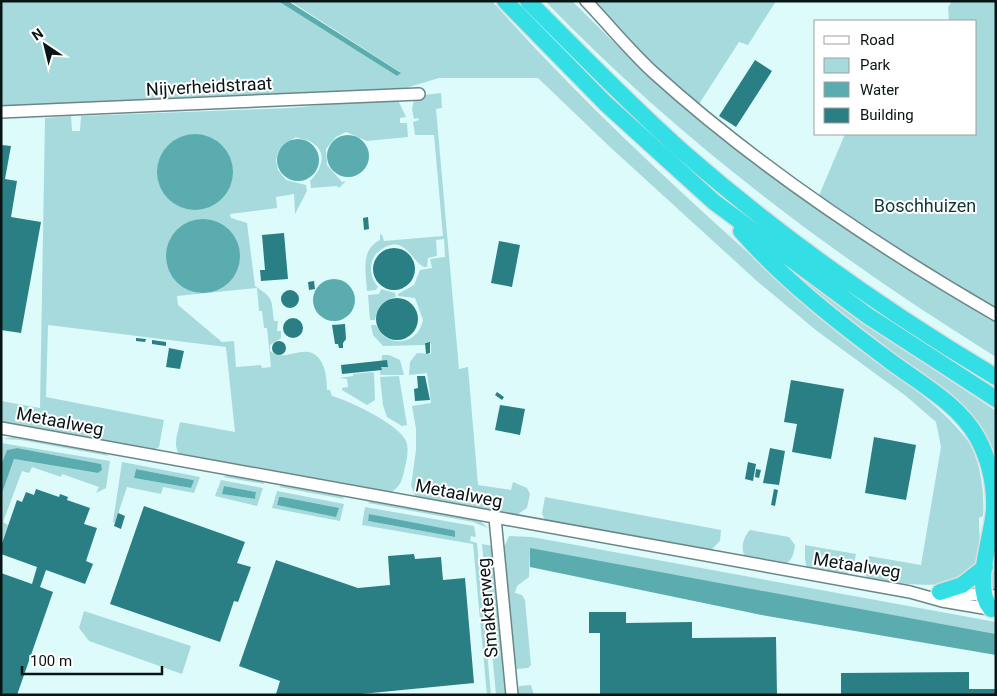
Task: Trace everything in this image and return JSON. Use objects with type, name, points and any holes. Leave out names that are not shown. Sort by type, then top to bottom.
[{"type":"highway","points":[[505,1],[606,104],[714,202],[868,316],[996,398]]},
{"type":"highway","points":[[528,1],[683,151],[756,212],[920,332],[996,377]]},
{"type":"highway","points":[[714,202],[762,256],[886,358],[945,402],[968,424],[985,456],[993,492],[993,521],[985,567],[991,602]]},
{"type":"highway","points":[[940,592],[962,585],[985,567]]},
{"type":"street","points":[[586,1],[653,72],[729,136],[853,228],[922,272],[996,315]]},
{"type":"street","name":"Nijverheidstraat","points":[[1,112],[418,94]]},
{"type":"street","name":"Metaalweg","points":[[1,428],[910,592],[942,601],[991,602]]},
{"type":"street","name":"Smakterweg","points":[[495,518],[512,695]]},
{"type":"street","name":"Metaalweg","points":[[910,592],[940,592],[991,602]]},
{"type":"green space","points":[[1,1],[278,1],[397,76],[400,72],[290,1],[492,1],[563,77],[675,186],[803,301],[928,400],[965,437],[978,464],[983,496],[983,516],[979,518],[979,552],[972,570],[961,578],[947,583],[931,585],[868,580],[863,571],[869,556],[921,565],[941,447],[936,422],[906,396],[817,331],[758,282],[610,147],[538,78],[439,78],[399,90],[1,109]]},
{"type":"green space","name":"Boschhuizen","points":[[545,1],[572,1],[640,68],[582,1],[776,1],[748,45],[739,42],[699,104],[662,71],[654,79],[746,157],[815,205],[845,135],[977,135],[977,20],[949,20],[948,7],[952,1],[996,1],[996,357],[875,278],[759,193],[703,148],[596,52]]},
{"type":"green space","points":[[441,93],[442,108],[436,109],[459,369],[468,367],[478,485],[511,490],[513,482],[527,488],[530,494],[527,508],[515,516],[417,500],[411,486],[416,450],[416,429],[412,406],[431,403],[427,373],[409,375],[410,362],[417,353],[431,354],[431,343],[425,342],[425,345],[383,346],[373,335],[371,325],[376,325],[381,333],[394,341],[409,339],[415,335],[420,329],[423,320],[415,298],[398,296],[398,294],[414,285],[420,270],[432,268],[430,259],[445,257],[444,239],[436,240],[437,256],[428,258],[427,267],[422,266],[403,247],[396,245],[388,246],[376,254],[372,262],[372,274],[378,287],[376,290],[367,291],[365,269],[367,256],[369,250],[380,240],[380,234],[384,241],[443,236],[434,135],[415,135],[413,122],[419,120],[418,118],[414,119],[412,109],[415,96]]},
{"type":"green space","points":[[397,98],[406,117],[400,118],[400,123],[407,123],[408,137],[367,141],[346,132],[336,137],[326,149],[327,165],[342,182],[346,181],[339,188],[337,186],[311,188],[310,181],[320,166],[320,151],[317,146],[309,141],[296,137],[286,143],[278,152],[276,160],[278,170],[286,180],[306,185],[307,191],[295,214],[294,194],[276,197],[277,208],[230,214],[231,218],[247,223],[255,286],[269,297],[274,321],[278,321],[277,331],[281,331],[281,338],[270,345],[270,351],[277,355],[305,352],[314,354],[322,362],[327,390],[330,390],[332,396],[373,414],[402,435],[407,444],[407,454],[403,476],[398,486],[388,494],[180,455],[176,444],[180,422],[235,432],[226,347],[48,325],[46,397],[164,420],[159,447],[154,450],[1,424],[1,401],[40,408],[45,118],[71,116],[72,131],[80,131],[81,116],[290,108]],"holes":[[[257,288],[259,311],[262,311],[264,328],[267,328],[271,367],[262,368],[261,365],[236,367],[234,341],[222,342],[178,305],[177,296]]]},
{"type":"green space","points":[[751,239],[875,330],[996,411],[996,482],[986,446]]},
{"type":"green space","points":[[381,289],[395,293],[396,297],[384,302],[375,320],[370,320],[368,295],[379,294]]},
{"type":"green space","points":[[382,355],[389,355],[400,360],[404,375],[380,375]]},
{"type":"green space","points":[[374,373],[375,400],[367,405],[342,390],[342,388],[348,387],[347,379],[339,378]]},
{"type":"green space","points":[[399,376],[407,425],[402,426],[387,417],[383,405],[380,377]]},
{"type":"green space","points":[[23,436],[99,449],[109,456],[21,440],[3,439],[22,438]]},
{"type":"green space","points":[[1,443],[110,461],[106,488],[96,493],[99,487],[62,474],[61,477],[32,467],[29,473],[22,471],[3,522],[8,525],[1,544],[1,496],[14,459],[98,473],[102,470],[100,464],[17,448],[7,450],[1,465]]},
{"type":"green space","points":[[122,462],[200,477],[194,493],[163,487],[161,494],[127,487],[115,523],[113,522]],"holes":[[[136,469],[193,480],[191,488],[134,478]]]},
{"type":"green space","points":[[232,474],[262,479],[264,484],[223,477]]},
{"type":"green space","points":[[221,480],[263,488],[257,506],[215,496]],"holes":[[[224,486],[256,492],[255,499],[223,494]]]},
{"type":"green space","points":[[286,483],[341,494],[344,499],[279,487]]},
{"type":"green space","points":[[277,491],[344,504],[340,521],[272,508]],"holes":[[[279,497],[338,509],[336,516],[277,505]]]},
{"type":"green space","points":[[545,497],[721,530],[720,541],[710,551],[545,521],[542,513]]},
{"type":"green space","points":[[372,500],[477,518],[488,528],[473,522],[368,503]]},
{"type":"green space","points":[[365,507],[474,526],[476,537],[471,536],[470,541],[477,543],[491,695],[487,695],[473,544],[362,525]],"holes":[[[370,514],[455,537],[368,521]]]},
{"type":"green space","points":[[996,524],[996,593],[987,592]]},
{"type":"green space","points":[[750,530],[789,537],[795,545],[791,559],[784,565],[745,558],[743,544]]},
{"type":"green space","points":[[509,536],[532,537],[996,622],[996,634],[530,549],[529,577],[517,586],[515,593],[522,595],[525,600],[531,665],[528,668],[517,669],[514,664],[503,550]]},
{"type":"green space","points":[[482,544],[493,546],[506,695],[496,695]]},
{"type":"green space","points":[[805,545],[856,554],[854,564],[846,576],[807,569]]},
{"type":"green space","points":[[84,611],[191,646],[182,674],[89,641],[79,628]]},
{"type":"green space","points":[[531,685],[534,695],[517,695],[519,686]]},
{"type":"water","points":[[278,1],[288,1],[401,73],[397,76]]},
{"type":"water","points":[[195,134],[209,137],[222,145],[230,158],[233,172],[230,186],[222,199],[209,207],[195,210],[181,207],[168,199],[160,186],[157,172],[160,158],[168,145],[181,137]]},
{"type":"water","points":[[348,135],[363,141],[369,156],[363,171],[348,177],[333,171],[327,156],[333,141]]},
{"type":"water","points":[[298,139],[313,145],[319,160],[313,175],[298,181],[283,175],[277,160],[283,145]]},
{"type":"water","points":[[203,219],[217,222],[229,230],[237,242],[240,256],[237,270],[229,282],[217,290],[203,293],[189,290],[177,282],[169,270],[166,256],[169,242],[177,230],[189,222]]},
{"type":"water","points":[[338,279],[346,282],[352,288],[355,300],[352,312],[346,318],[330,321],[322,318],[316,312],[313,296],[316,288],[322,282]]},
{"type":"water","points":[[17,448],[101,464],[102,470],[98,473],[14,459],[1,496],[1,465],[7,450]]},
{"type":"water","points":[[136,469],[194,481],[191,488],[134,478]]},
{"type":"water","points":[[224,486],[256,492],[255,499],[222,494]]},
{"type":"water","points":[[279,497],[339,508],[336,517],[277,505]]},
{"type":"water","points":[[369,514],[452,530],[455,531],[455,537],[368,521]]},
{"type":"water","points":[[530,548],[996,634],[996,655],[767,616],[530,567]]},
{"type":"building","points":[[755,60],[772,71],[736,127],[719,116]]},
{"type":"building","points":[[1,145],[11,146],[5,179],[17,181],[11,217],[41,222],[21,333],[1,330]]},
{"type":"building","points":[[368,217],[369,229],[364,230],[363,218]]},
{"type":"building","points":[[284,233],[288,279],[261,281],[260,270],[265,270],[262,235]]},
{"type":"building","points":[[499,241],[520,245],[512,287],[491,283]]},
{"type":"building","points":[[390,248],[398,248],[409,254],[415,269],[409,284],[398,290],[390,290],[379,284],[373,273],[373,265],[379,254]]},
{"type":"building","points":[[314,281],[315,289],[309,290],[308,282]]},
{"type":"building","points":[[286,290],[294,290],[299,295],[297,306],[286,308],[281,303],[281,295]]},
{"type":"building","points":[[393,298],[401,298],[412,304],[418,319],[412,334],[401,340],[393,340],[382,334],[376,323],[376,315],[382,304]]},
{"type":"building","points":[[293,318],[300,321],[303,328],[300,335],[293,338],[286,335],[283,328],[286,321]]},
{"type":"building","points":[[345,324],[346,339],[343,343],[343,348],[339,348],[338,344],[335,344],[332,325]]},
{"type":"building","points":[[136,338],[146,339],[145,342],[136,341]]},
{"type":"building","points":[[152,340],[166,342],[166,346],[152,344]]},
{"type":"building","points":[[276,341],[282,341],[286,348],[282,355],[276,355],[272,351],[272,345]]},
{"type":"building","points":[[430,342],[430,353],[426,354],[425,343]]},
{"type":"building","points":[[169,348],[184,351],[180,369],[166,367]]},
{"type":"building","points":[[387,360],[388,367],[381,367],[382,370],[342,374],[341,365]]},
{"type":"building","points":[[417,376],[425,376],[430,400],[415,401],[414,389],[418,388]]},
{"type":"building","points":[[791,380],[844,389],[831,459],[792,452],[797,424],[784,422]]},
{"type":"building","points":[[497,392],[504,397],[502,400],[495,395]]},
{"type":"building","points":[[500,405],[525,409],[520,435],[495,430]]},
{"type":"building","points":[[874,437],[916,445],[906,500],[865,493]]},
{"type":"building","points":[[770,448],[785,451],[779,485],[763,483]]},
{"type":"building","points":[[748,462],[756,464],[753,481],[745,479]]},
{"type":"building","points":[[756,469],[761,470],[759,478],[755,477]]},
{"type":"building","points":[[36,489],[59,497],[60,494],[68,497],[67,500],[90,508],[84,524],[97,528],[86,561],[93,564],[85,584],[46,570],[40,587],[53,592],[17,695],[7,695],[1,693],[1,573],[32,584],[37,567],[1,554],[1,546],[17,500],[22,502],[26,492],[34,495]]},
{"type":"building","points":[[774,489],[778,490],[775,506],[771,505]]},
{"type":"building","points":[[144,506],[245,542],[237,563],[251,567],[238,602],[234,601],[220,642],[110,604]]},
{"type":"building","points":[[118,513],[125,516],[121,529],[114,526]]},
{"type":"building","points":[[414,554],[415,559],[441,557],[443,580],[465,578],[474,683],[361,694],[278,695],[276,694],[280,681],[239,666],[276,560],[358,588],[390,585],[388,556]]},
{"type":"building","points":[[589,612],[626,612],[626,623],[692,622],[692,638],[776,637],[777,695],[600,695],[600,633],[589,633]]},
{"type":"building","points":[[969,672],[969,689],[996,689],[996,695],[841,695],[841,673]]}]
